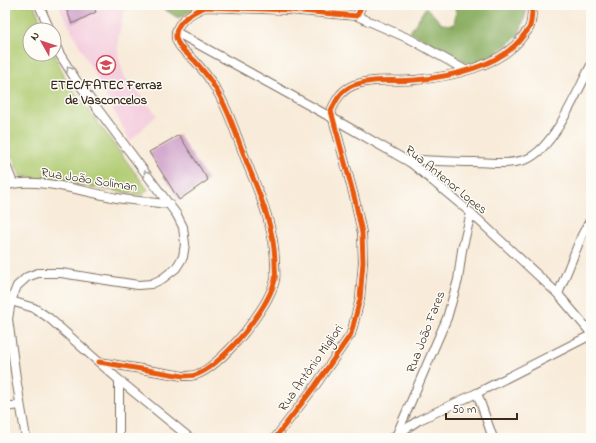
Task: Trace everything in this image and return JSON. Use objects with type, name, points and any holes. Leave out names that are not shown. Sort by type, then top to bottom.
[{"type":"street","points":[[39,5],[46,22]]},
{"type":"street","points":[[357,16],[362,5]]},
{"type":"street","name":"Rua Antônio Migliori","points":[[275,438],[315,386],[351,334],[360,299],[363,262],[362,233],[355,200],[331,112],[336,100],[342,92],[354,85],[380,80],[414,80],[429,78],[465,70],[499,58],[518,44],[529,28],[532,5]]},
{"type":"street","points":[[99,362],[183,376],[195,376],[206,370],[256,318],[267,298],[275,278],[275,258],[272,236],[263,203],[225,104],[211,82],[178,43],[176,38],[176,32],[183,20],[193,12],[205,7],[289,10],[357,16],[412,40],[465,70]]},
{"type":"street","name":"Rua Antenor Lopes","points":[[176,32],[411,163],[471,213],[558,294],[591,334]]},
{"type":"street","points":[[26,438],[8,319],[11,301],[17,286],[27,277],[38,273],[61,273],[138,286],[151,284],[162,279],[176,268],[183,257],[185,244],[183,227],[170,204],[76,80],[62,58]]},
{"type":"street","points":[[411,163],[420,160],[504,163],[527,158],[537,153],[552,136],[569,108],[591,65]]},
{"type":"street","points":[[5,163],[9,185]]},
{"type":"street","name":"Rua João Soliman","points":[[9,185],[28,182],[56,185],[124,199],[170,204]]},
{"type":"street","name":"Rua João Fares","points":[[395,436],[447,318],[458,280],[462,250],[471,213]]},
{"type":"street","points":[[558,294],[582,235],[591,219]]},
{"type":"street","points":[[11,301],[34,308],[49,318],[118,380],[190,438]]},
{"type":"street","points":[[395,436],[419,420],[477,393],[591,334]]},
{"type":"street","points":[[118,380],[119,438]]},
{"type":"street","points":[[477,393],[493,438]]},
{"type":"street","points":[[5,408],[20,405]]},
{"type":"shaded area","name":"ETEC/FATEC Ferraz de Vasconcelos","points":[[58,5],[130,5],[124,12],[118,37],[118,55],[124,76],[157,115],[130,141]]},
{"type":"green space","points":[[5,5],[34,5],[41,22],[22,22],[22,62],[58,62],[66,80],[148,190],[143,195],[20,176],[5,138]]},
{"type":"green space","points":[[158,5],[204,5],[178,18]]},
{"type":"green space","points":[[305,5],[349,5],[347,10]]},
{"type":"green space","points":[[454,5],[526,5],[526,13],[519,35],[495,54],[472,65],[410,32],[426,7],[442,24],[454,25],[456,12]]},
{"type":"building","points":[[65,5],[93,5],[96,12],[72,24]]},
{"type":"building","points":[[179,135],[208,180],[179,200],[149,152]]},
{"type":"cycle path","points":[[99,362],[183,376],[194,375],[201,372],[215,363],[245,332],[266,301],[275,280],[274,251],[270,225],[262,200],[218,92],[195,61],[181,48],[177,42],[176,32],[181,22],[185,18],[205,7],[289,10],[357,16],[362,5]]},
{"type":"cycle path","points":[[275,438],[315,386],[351,334],[360,299],[363,262],[362,233],[355,200],[331,111],[337,99],[349,87],[362,83],[377,81],[407,81],[444,76],[459,73],[489,62],[514,46],[528,30],[531,21],[532,5]]},
{"type":"place","name":"ETEC/FATEC Ferraz de Vasconcelos","points":[[106,65]]}]
